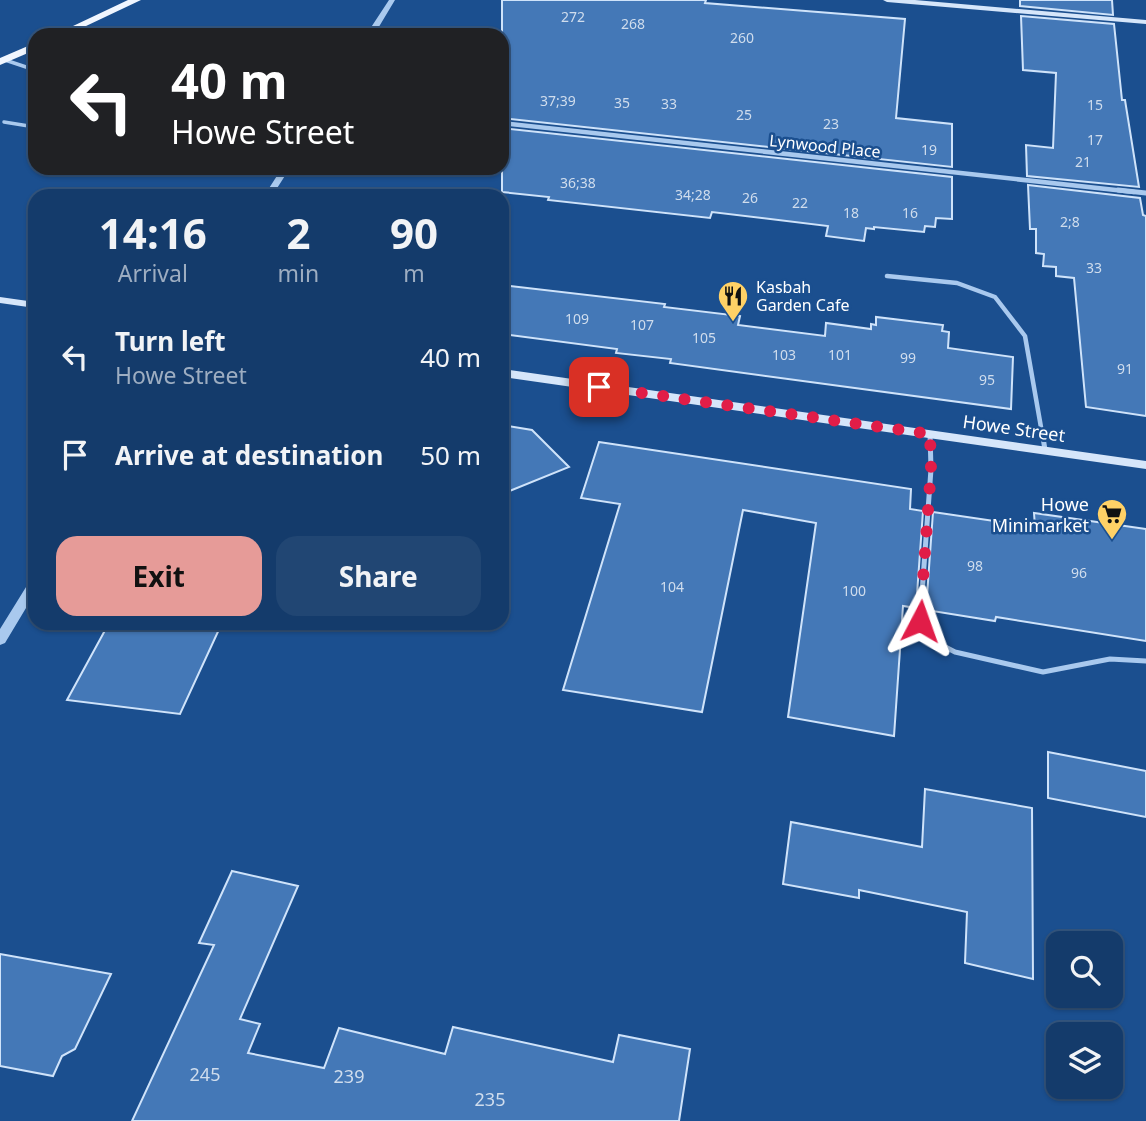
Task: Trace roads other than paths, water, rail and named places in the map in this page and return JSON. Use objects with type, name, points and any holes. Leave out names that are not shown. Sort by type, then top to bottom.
[{"type":"main road","points":[[74,28],[136,0]]},
{"type":"main road","points":[[887,0],[1146,22]]},
{"type":"main road","points":[[2,61],[28,49]]},
{"type":"main road","points":[[0,300],[28,304]]},
{"type":"main road","name":"Howe Street","points":[[509,374],[1146,465]]},
{"type":"street","points":[[374,28],[392,0]]},
{"type":"street","name":"Lynwood Place","points":[[509,124],[1146,193]]},
{"type":"street","points":[[0,640],[28,594]]},
{"type":"lane","points":[[2,61],[28,67]]},
{"type":"lane","points":[[4,122],[28,126]]},
{"type":"lane","points":[[887,276],[957,283],[995,297],[1025,337],[1045,450]]},
{"type":"lane","points":[[930,434],[931,469],[920,621],[930,639],[955,653],[1043,672],[1111,659],[1146,661]]},
{"type":"place","name":"Kasbah Garden Cafe","points":[[733,323]]},
{"type":"place","name":"Howe Minimarket","points":[[1112,541]]}]
